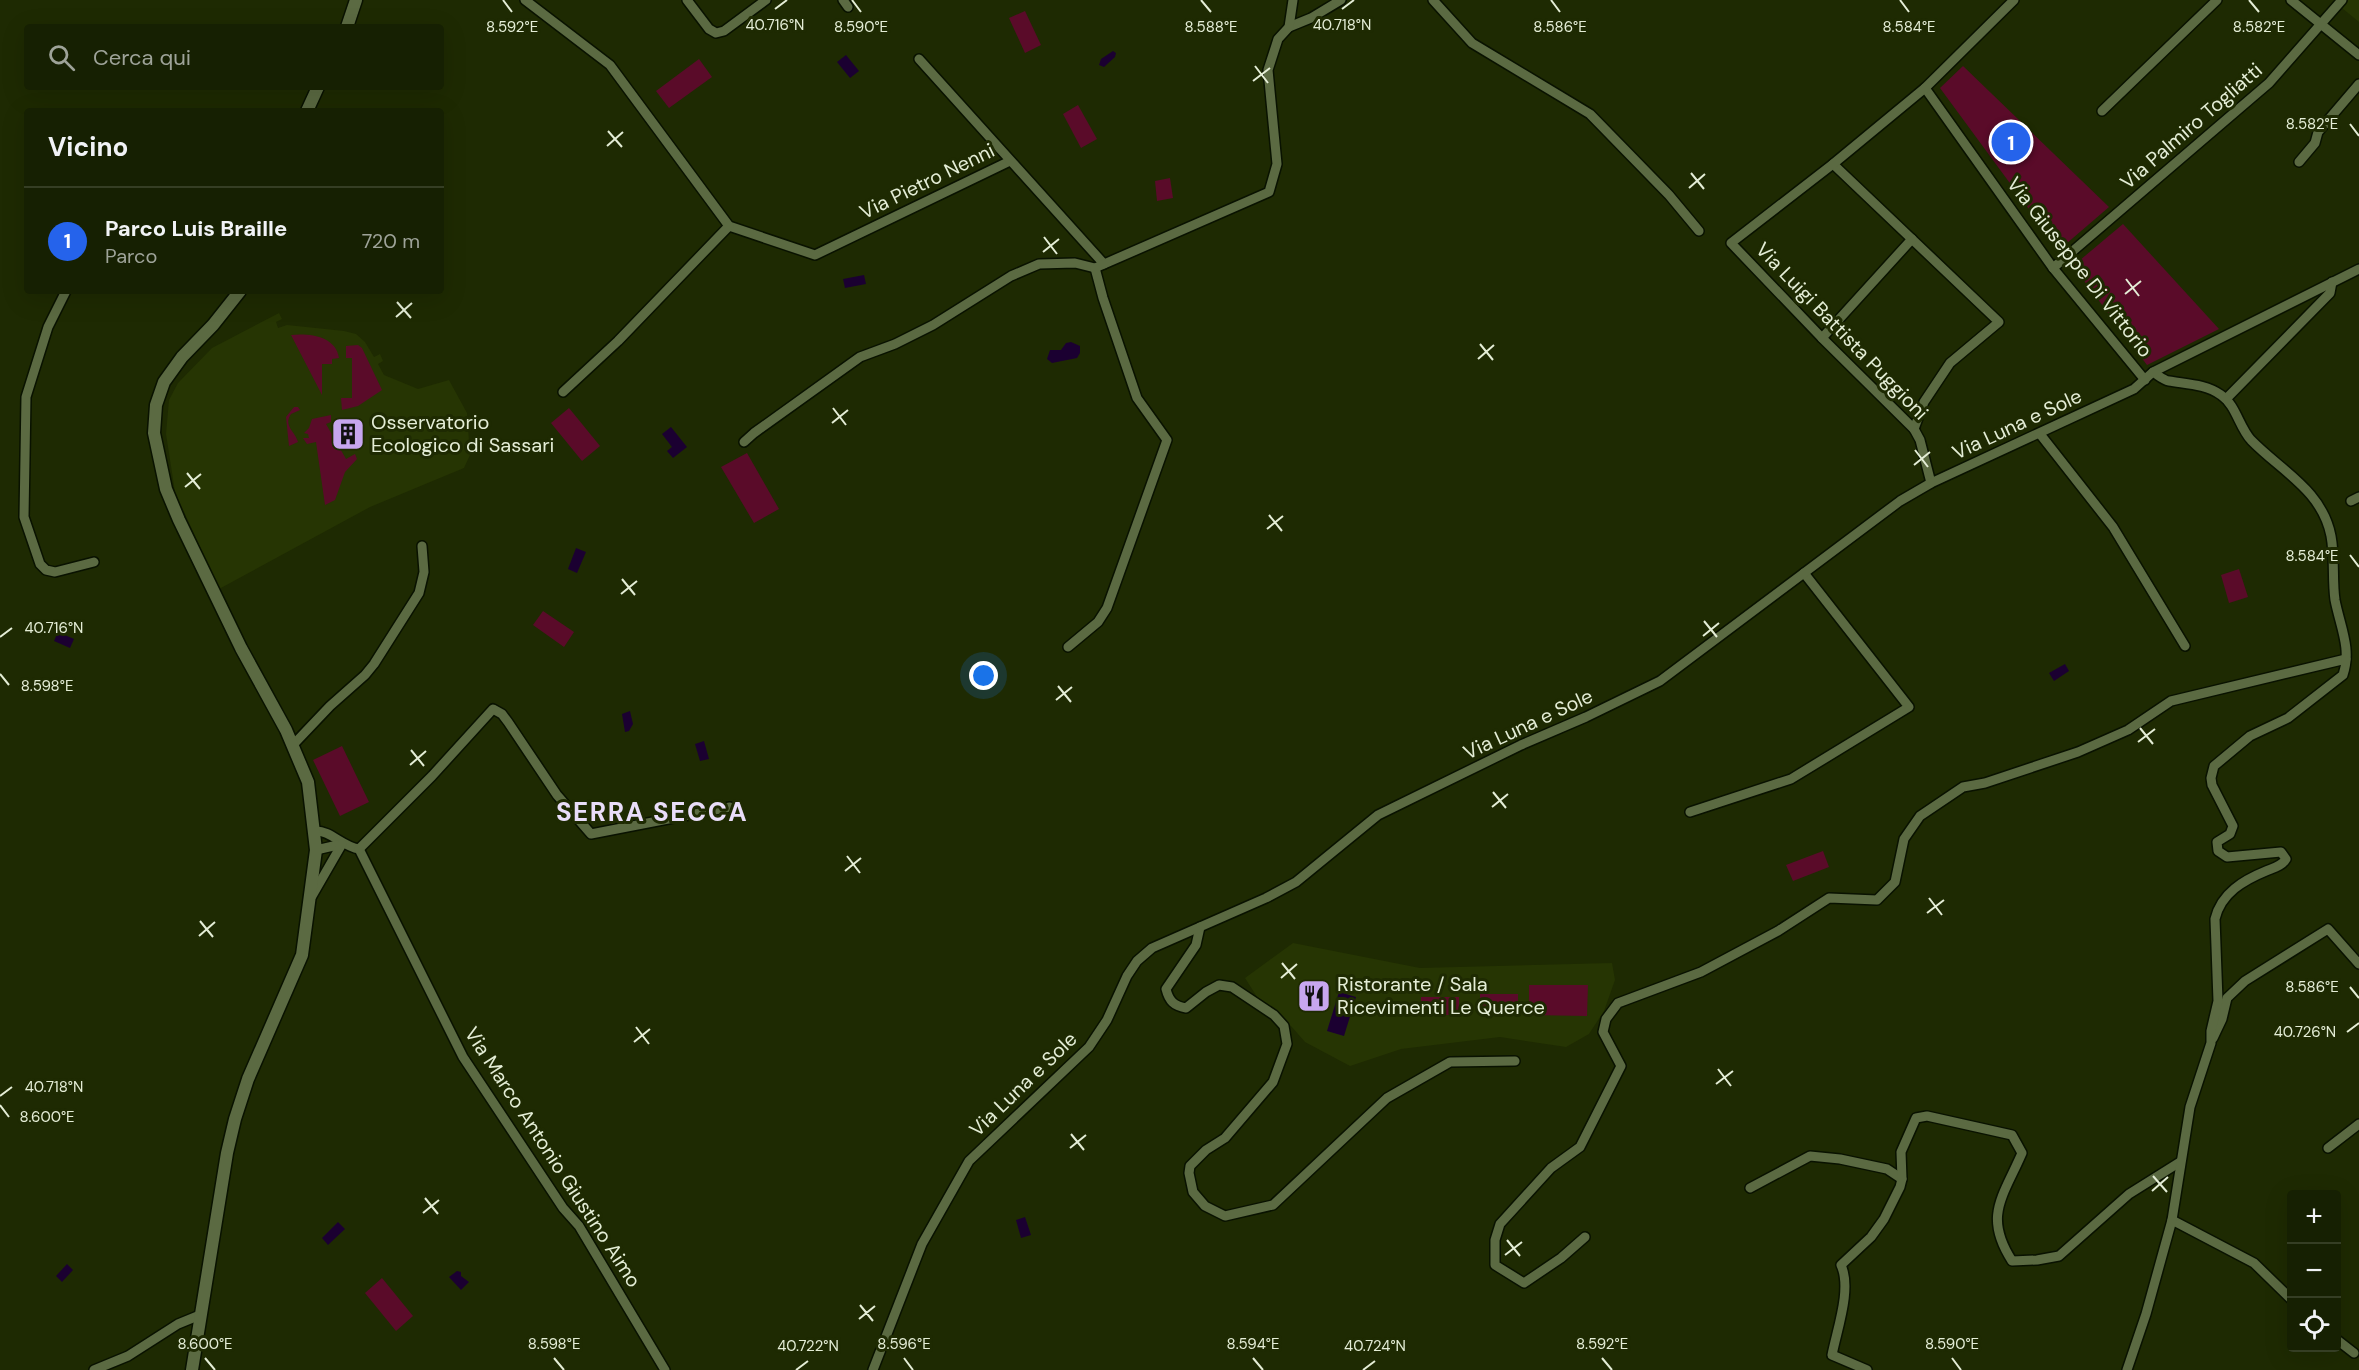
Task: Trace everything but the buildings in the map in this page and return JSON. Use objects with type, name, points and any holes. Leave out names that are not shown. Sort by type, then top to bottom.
[{"type":"main road","points":[[348,24],[356,0]]},
{"type":"main road","points":[[308,108],[317,90]]},
{"type":"main road","points":[[192,1370],[227,1153],[235,1119],[248,1079],[302,955],[315,850],[315,831],[308,782],[179,520],[166,489],[154,433],[156,405],[164,382],[182,357],[213,325],[238,294]]},
{"type":"street","points":[[525,0],[609,65],[729,226],[618,341],[563,392]]},
{"type":"street","points":[[687,0],[709,29],[716,33],[724,31],[766,0]]},
{"type":"street","points":[[1289,27],[1293,0]]},
{"type":"street","points":[[744,442],[860,357],[933,325],[1011,276],[1040,264],[1075,263],[1099,266],[1269,192],[1277,164],[1268,70],[1278,39],[1289,27],[1311,18],[1341,0]]},
{"type":"street","points":[[1433,0],[1472,43],[1590,114],[1669,195],[1699,231]]},
{"type":"street","points":[[1914,429],[1923,402],[1950,363],[1999,322],[1833,164],[1925,88],[2014,0]]},
{"type":"street","points":[[2102,111],[2217,0]]},
{"type":"street","points":[[2291,0],[2359,55]]},
{"type":"street","name":"Via Palmiro Togliatti","points":[[2053,268],[2270,83],[2342,0]]},
{"type":"street","points":[[919,59],[1010,161]]},
{"type":"street","points":[[2299,162],[2315,143],[2318,132],[2359,84]]},
{"type":"street","name":"Via Giuseppe Di Vittorio","points":[[1925,88],[2053,268],[2145,380]]},
{"type":"street","name":"Via Pietro Nenni","points":[[729,226],[815,255],[1010,161],[1099,266]]},
{"type":"street","name":"Via Luigi Battista Puggioni","points":[[1833,164],[1731,243],[1914,429],[1920,440],[1930,483]]},
{"type":"street","points":[[1822,338],[1912,239]]},
{"type":"street","points":[[1068,647],[1098,622],[1107,608],[1167,440],[1137,398],[1103,298],[1099,266]]},
{"type":"street","name":"Via Luna e Sole","points":[[873,1370],[922,1244],[969,1161],[1089,1047],[1107,1020],[1127,976],[1137,961],[1152,948],[1296,882],[1378,815],[1521,745],[1660,681],[1900,501],[1930,483],[2134,389],[2153,372],[2359,269]]},
{"type":"street","points":[[2226,399],[2330,293],[2332,282]]},
{"type":"street","points":[[64,294],[48,327],[26,397],[24,517],[40,564],[46,570],[55,572],[94,562]]},
{"type":"street","points":[[2153,372],[2167,381],[2187,382],[2219,393],[2226,399],[2251,440],[2298,480],[2314,498],[2326,518],[2331,536],[2336,601],[2341,617],[2346,659],[2343,675],[2335,682],[2288,718],[2250,736],[2218,762],[2211,772],[2212,785],[2233,826],[2230,834],[2217,842],[2218,851],[2227,857],[2279,851],[2285,854],[2286,859],[2282,864],[2246,879],[2226,896],[2218,909],[2215,919],[2218,1001],[2211,1030],[2211,1043]]},
{"type":"street","points":[[2040,434],[2113,527],[2185,646]]},
{"type":"street","points":[[292,746],[374,664],[419,593],[424,572],[422,546]]},
{"type":"street","points":[[1690,812],[1791,779],[1909,707],[1804,573]]},
{"type":"street","points":[[1585,1237],[1561,1258],[1524,1283],[1496,1265],[1495,1240],[1500,1224],[1551,1168],[1580,1147],[1621,1066],[1603,1032],[1606,1019],[1618,1003],[1701,972],[1778,931],[1829,898],[1877,900],[1895,882],[1904,840],[1920,816],[1963,787],[1985,783],[2078,752],[2128,730],[2171,701],[2346,659]]},
{"type":"street","points":[[315,831],[322,830],[342,844],[359,849],[432,776],[493,709],[502,714],[558,795],[591,834],[730,807]]},
{"type":"street","points":[[315,850],[342,844]]},
{"type":"street","points":[[310,900],[342,844]]},
{"type":"street","name":"Via Marco Antonio Giustino Aimo","points":[[359,849],[463,1057],[563,1208],[579,1226],[665,1370]]},
{"type":"street","points":[[1200,927],[1196,945],[1166,989],[1170,1001],[1177,1007],[1186,1008],[1219,985],[1232,987],[1274,1015],[1284,1026],[1287,1044],[1273,1082],[1225,1138],[1206,1150],[1190,1166],[1193,1192],[1205,1206],[1225,1216],[1273,1205],[1387,1098],[1450,1062],[1515,1061]]},
{"type":"street","points":[[2127,1370],[2146,1314],[2172,1220],[2190,1107],[2228,998],[2245,981],[2328,929],[2359,964]]},
{"type":"street","points":[[1867,1370],[1832,1355],[1846,1288],[1845,1274],[1841,1265],[1845,1258],[1871,1237],[1884,1219],[1902,1179],[1901,1152],[1916,1118],[1927,1116],[2012,1135],[2022,1153],[1998,1207],[1996,1228],[2002,1245],[2012,1261],[2059,1256],[2129,1194],[2180,1162]]},
{"type":"street","points":[[2328,1148],[2359,1124]]},
{"type":"street","points":[[1750,1188],[1810,1156],[1840,1159],[1887,1169],[1902,1179]]},
{"type":"street","points":[[2172,1220],[2248,1259],[2290,1298]]},
{"type":"street","points":[[94,1370],[128,1356],[178,1324],[200,1315]]},
{"type":"street","points":[[2341,1342],[2354,1353]]},
{"type":"shaded area","points":[[2348,0],[2359,0],[2359,22],[2342,8]]},
{"type":"shaded area","points":[[1025,11],[1041,45],[1025,53],[1009,18]]},
{"type":"shaded area","points":[[1113,51],[1116,53],[1115,57],[1104,67],[1099,65],[1101,59]]},
{"type":"shaded area","points":[[846,55],[859,71],[850,78],[837,62]]},
{"type":"shaded area","points":[[699,59],[712,77],[669,108],[656,91]]},
{"type":"shaded area","points":[[1963,66],[2109,207],[2059,250],[1940,88]]},
{"type":"shaded area","points":[[1078,105],[1097,139],[1081,148],[1063,114]]},
{"type":"shaded area","points":[[1170,178],[1173,198],[1157,201],[1155,181]]},
{"type":"shaded area","points":[[2123,224],[2219,329],[2147,365],[2073,266]]},
{"type":"shaded area","points":[[864,275],[866,284],[845,288],[843,279]]},
{"type":"shaded area","points":[[279,313],[282,319],[276,322],[278,328],[287,325],[356,334],[365,342],[374,357],[380,354],[383,361],[378,364],[384,375],[418,389],[449,380],[467,413],[470,455],[464,468],[370,507],[219,589],[175,492],[166,434],[169,400],[178,383],[212,348]]},
{"type":"shaded area","points":[[291,335],[321,338],[333,345],[337,351],[339,358],[332,359],[332,364],[322,364],[322,395]]},
{"type":"shaded area","points":[[1071,342],[1080,346],[1077,358],[1052,363],[1047,359],[1050,350],[1061,350],[1066,343]]},
{"type":"shaded area","points":[[358,345],[362,348],[382,390],[358,406],[342,410],[341,398],[352,398],[352,358],[346,358],[346,346]]},
{"type":"shaded area","points":[[294,407],[300,410],[291,414],[288,422],[298,442],[289,446],[286,417]]},
{"type":"shaded area","points":[[569,408],[600,446],[582,461],[551,423]]},
{"type":"shaded area","points":[[331,415],[331,422],[326,424],[346,459],[355,454],[357,459],[345,472],[335,500],[325,505],[316,442],[307,444],[303,438],[309,438],[308,434],[304,433],[309,428],[312,419]]},
{"type":"shaded area","points":[[671,427],[687,447],[673,458],[667,451],[672,447],[662,434]]},
{"type":"shaded area","points":[[747,453],[779,509],[754,523],[721,467]]},
{"type":"shaded area","points":[[576,548],[586,552],[577,573],[568,569]]},
{"type":"shaded area","points":[[2239,569],[2248,597],[2229,603],[2221,575]]},
{"type":"shaded area","points":[[543,611],[574,632],[564,647],[533,625]]},
{"type":"shaded area","points":[[58,632],[74,639],[70,648],[54,641]]},
{"type":"shaded area","points":[[2065,664],[2069,671],[2054,681],[2049,673]]},
{"type":"shaded area","points":[[630,711],[633,724],[629,731],[625,732],[622,714]]},
{"type":"shaded area","points":[[704,741],[709,759],[700,761],[695,744]]},
{"type":"shaded area","points":[[342,746],[369,802],[340,816],[313,760]]},
{"type":"shaded area","points":[[1823,851],[1829,867],[1793,881],[1786,865]]},
{"type":"shaded area","points":[[1293,943],[1420,968],[1612,963],[1615,980],[1604,1011],[1589,1034],[1566,1047],[1500,1037],[1401,1049],[1350,1066],[1305,1042],[1291,1026],[1274,1015],[1259,1000],[1245,978]]},
{"type":"shaded area","points":[[1529,985],[1588,985],[1587,1016],[1529,1015]]},
{"type":"shaded area","points":[[1339,992],[1356,997],[1344,1036],[1327,1031]]},
{"type":"shaded area","points":[[1480,994],[1518,994],[1518,1012],[1480,1012]]},
{"type":"shaded area","points":[[1421,997],[1459,997],[1459,1015],[1421,1015]]},
{"type":"shaded area","points":[[1025,1217],[1031,1235],[1021,1238],[1016,1220]]},
{"type":"shaded area","points":[[338,1222],[345,1229],[328,1245],[322,1238]]},
{"type":"shaded area","points":[[67,1264],[73,1270],[62,1282],[56,1276]]},
{"type":"shaded area","points":[[457,1271],[461,1272],[461,1276],[469,1282],[461,1290],[449,1277]]},
{"type":"shaded area","points":[[382,1278],[413,1316],[396,1331],[365,1293]]},
{"type":"place","name":"Parco Luis Braille","points":[[2011,142]]},
{"type":"place","name":"Osservatorio Ecologico di Sassari","points":[[348,434]]},
{"type":"place","name":"Ristorante / Sala Ricevimenti Le Querce","points":[[1314,996]]},
{"type":"district","name":"SERRA SECCA","points":[[652,812]]}]
